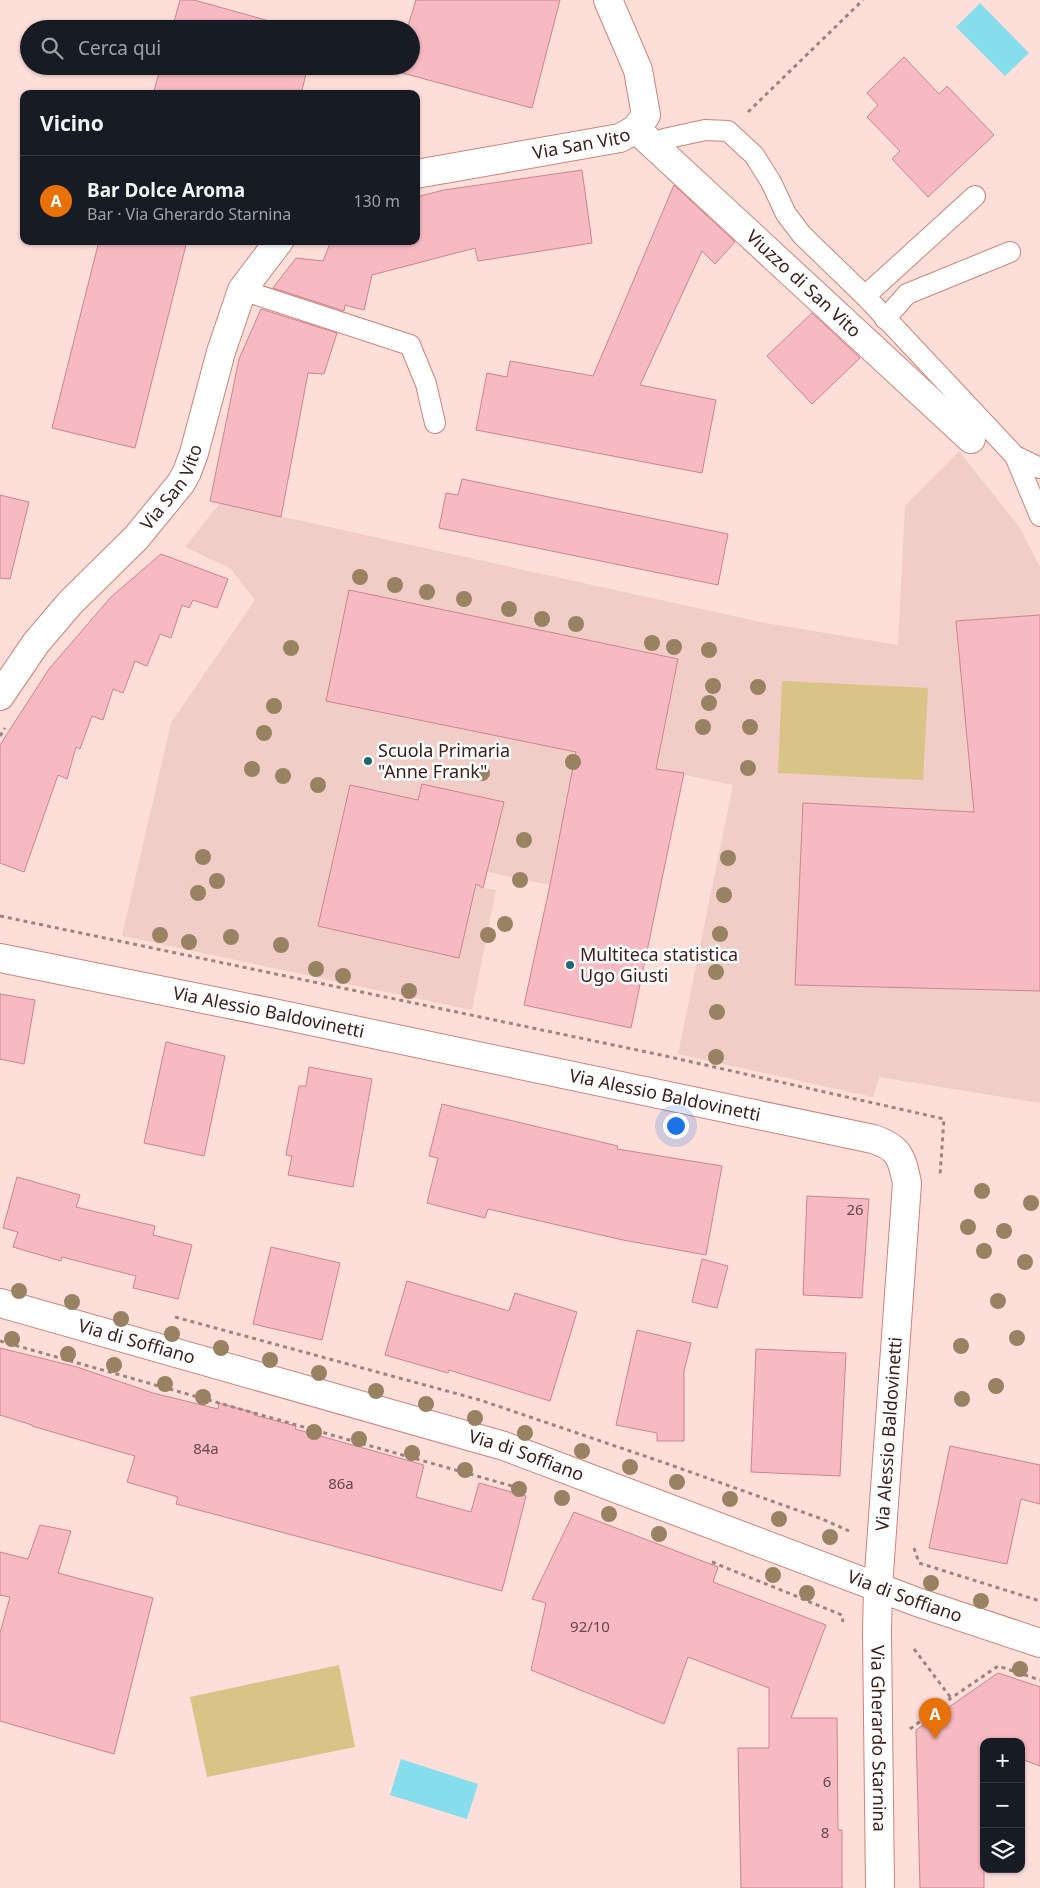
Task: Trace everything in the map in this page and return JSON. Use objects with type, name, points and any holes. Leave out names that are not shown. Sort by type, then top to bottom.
[{"type":"street","name":"Via San Vito","points":[[420,173],[620,138],[636,129],[646,114],[638,70],[608,0]]},
{"type":"street","name":"Viuzzo di San Vito","points":[[636,129],[970,439]]},
{"type":"street","name":"Via San Vito","points":[[0,696],[36,643],[70,603],[136,538],[181,483],[194,453],[221,352],[242,290],[276,245]]},
{"type":"street","name":"Via Alessio Baldovinetti","points":[[0,958],[873,1139],[896,1150],[902,1160],[907,1183],[878,1587]]},
{"type":"street","name":"Via di Soffiano","points":[[0,1303],[504,1446],[878,1587],[1040,1643]]},
{"type":"street","name":"Via Gherardo Starnina","points":[[878,1587],[880,1888]]},
{"type":"lane","points":[[656,147],[664,139],[705,130],[728,131],[754,155],[771,182],[786,214],[802,235],[865,296],[1015,456],[1040,468]]},
{"type":"lane","points":[[865,296],[975,196]]},
{"type":"lane","points":[[885,319],[907,294],[1010,252]]},
{"type":"lane","points":[[242,290],[410,345],[426,384],[435,423]]},
{"type":"lane","points":[[1015,456],[1040,516]]},
{"type":"path","points":[[728,131],[864,0]]},
{"type":"path","points":[[0,1341],[513,1486]]},
{"type":"path","points":[[849,1531],[850,1521]]},
{"type":"path","points":[[914,1548],[919,1563],[1040,1601]]},
{"type":"path","points":[[704,1558],[842,1614]]},
{"type":"path","points":[[914,1649],[951,1698]]},
{"type":"path","points":[[910,1739],[910,1729],[998,1666],[1040,1680]]},
{"type":"shaded area","points":[[959,451],[1020,528],[1040,567],[1040,1103],[879,1077],[873,1097],[678,1054],[733,785],[576,752],[550,885],[487,872],[483,888],[496,890],[472,1010],[122,936],[171,723],[255,600],[230,568],[185,547],[220,503],[765,623],[898,645],[905,506]]},
{"type":"shaded area","points":[[782,681],[928,688],[923,780],[778,773]]},
{"type":"shaded area","points":[[339,1665],[355,1747],[207,1777],[190,1697]]},
{"type":"water","points":[[980,3],[1029,53],[1005,76],[956,27]]},
{"type":"water","points":[[401,1759],[478,1784],[467,1819],[390,1795]]},
{"type":"building","points":[[180,0],[194,0],[266,20],[174,20]]},
{"type":"building","points":[[416,0],[560,0],[532,108],[410,75],[420,75],[420,20],[410,20]]},
{"type":"building","points":[[904,57],[939,94],[947,86],[994,135],[928,197],[892,159],[900,151],[867,117],[878,105],[867,93]]},
{"type":"building","points":[[158,75],[306,75],[302,90],[154,90]]},
{"type":"building","points":[[582,170],[592,243],[478,261],[475,248],[372,275],[364,310],[345,305],[344,311],[273,288],[296,258],[323,261],[329,245],[420,245],[420,196],[444,190]]},
{"type":"building","points":[[674,185],[735,242],[715,264],[702,251],[640,385],[716,400],[702,473],[476,430],[487,373],[507,377],[510,361],[593,376]]},
{"type":"building","points":[[98,245],[186,245],[135,448],[52,428]]},
{"type":"building","points":[[261,309],[337,333],[324,374],[308,373],[281,517],[210,501],[239,359]]},
{"type":"building","points":[[812,313],[860,358],[812,404],[767,356]]},
{"type":"building","points":[[462,479],[728,534],[718,585],[439,528],[446,493],[458,495]]},
{"type":"building","points":[[0,495],[29,502],[10,579],[0,578]]},
{"type":"building","points":[[161,554],[228,579],[217,608],[193,600],[189,608],[182,605],[171,638],[160,634],[147,666],[135,661],[123,693],[113,689],[103,720],[92,716],[80,749],[76,747],[67,779],[58,775],[24,872],[0,863],[0,745],[49,669],[111,597]]},
{"type":"building","points":[[349,590],[678,659],[656,769],[684,773],[631,1028],[524,1005],[576,752],[326,701]]},
{"type":"building","points":[[1040,615],[1040,991],[795,985],[803,803],[974,812],[956,621]]},
{"type":"building","points":[[422,784],[504,802],[483,888],[476,884],[459,958],[318,926],[350,785],[418,800]]},
{"type":"building","points":[[0,994],[35,1000],[24,1064],[0,1059]]},
{"type":"building","points":[[166,1042],[225,1056],[204,1156],[144,1143]]},
{"type":"building","points":[[309,1067],[372,1079],[353,1187],[288,1175],[292,1156],[286,1155],[299,1086],[306,1086]]},
{"type":"building","points":[[442,1104],[618,1146],[617,1149],[722,1166],[706,1255],[623,1240],[488,1209],[485,1218],[427,1203],[438,1158],[429,1156]]},
{"type":"building","points":[[17,1177],[80,1195],[76,1207],[155,1226],[153,1235],[192,1245],[178,1299],[133,1288],[136,1276],[62,1257],[61,1261],[13,1247],[18,1232],[3,1228]]},
{"type":"building","points":[[807,1196],[869,1199],[862,1298],[803,1295]]},
{"type":"building","points":[[271,1247],[340,1263],[322,1340],[253,1324]]},
{"type":"building","points":[[702,1259],[728,1266],[717,1308],[692,1302]]},
{"type":"building","points":[[407,1281],[509,1311],[515,1293],[577,1312],[550,1401],[449,1370],[448,1373],[385,1355]]},
{"type":"building","points":[[637,1330],[691,1343],[684,1371],[684,1441],[657,1441],[657,1433],[616,1425]]},
{"type":"building","points":[[0,1348],[77,1367],[153,1393],[218,1409],[219,1403],[296,1426],[295,1429],[424,1465],[416,1497],[471,1512],[479,1483],[526,1496],[502,1591],[176,1504],[178,1497],[127,1482],[135,1456],[0,1415]]},
{"type":"building","points":[[756,1349],[846,1353],[840,1476],[751,1472]]},
{"type":"building","points":[[950,1446],[1040,1465],[1040,1504],[1021,1499],[1007,1564],[929,1548]]},
{"type":"building","points":[[574,1512],[718,1567],[713,1582],[826,1625],[791,1718],[837,1718],[838,1830],[842,1830],[842,1888],[741,1888],[738,1748],[769,1748],[769,1688],[688,1657],[664,1724],[531,1670],[546,1603],[532,1599]]},
{"type":"building","points":[[40,1525],[71,1531],[58,1573],[153,1598],[114,1754],[0,1721],[0,1633],[10,1597],[0,1595],[0,1552],[28,1559]]},
{"type":"building","points":[[998,1673],[1040,1687],[1040,1766],[1025,1760],[1025,1738],[980,1738],[980,1873],[984,1873],[984,1888],[920,1888],[916,1730]]},
{"type":"place","name":"Scuola Primaria \"Anne Frank\"","points":[[368,761]]},
{"type":"place","name":"Multiteca statistica Ugo Giusti","points":[[570,965]]},
{"type":"place","name":"Bar Dolce Aroma","points":[[935,1739]]}]
